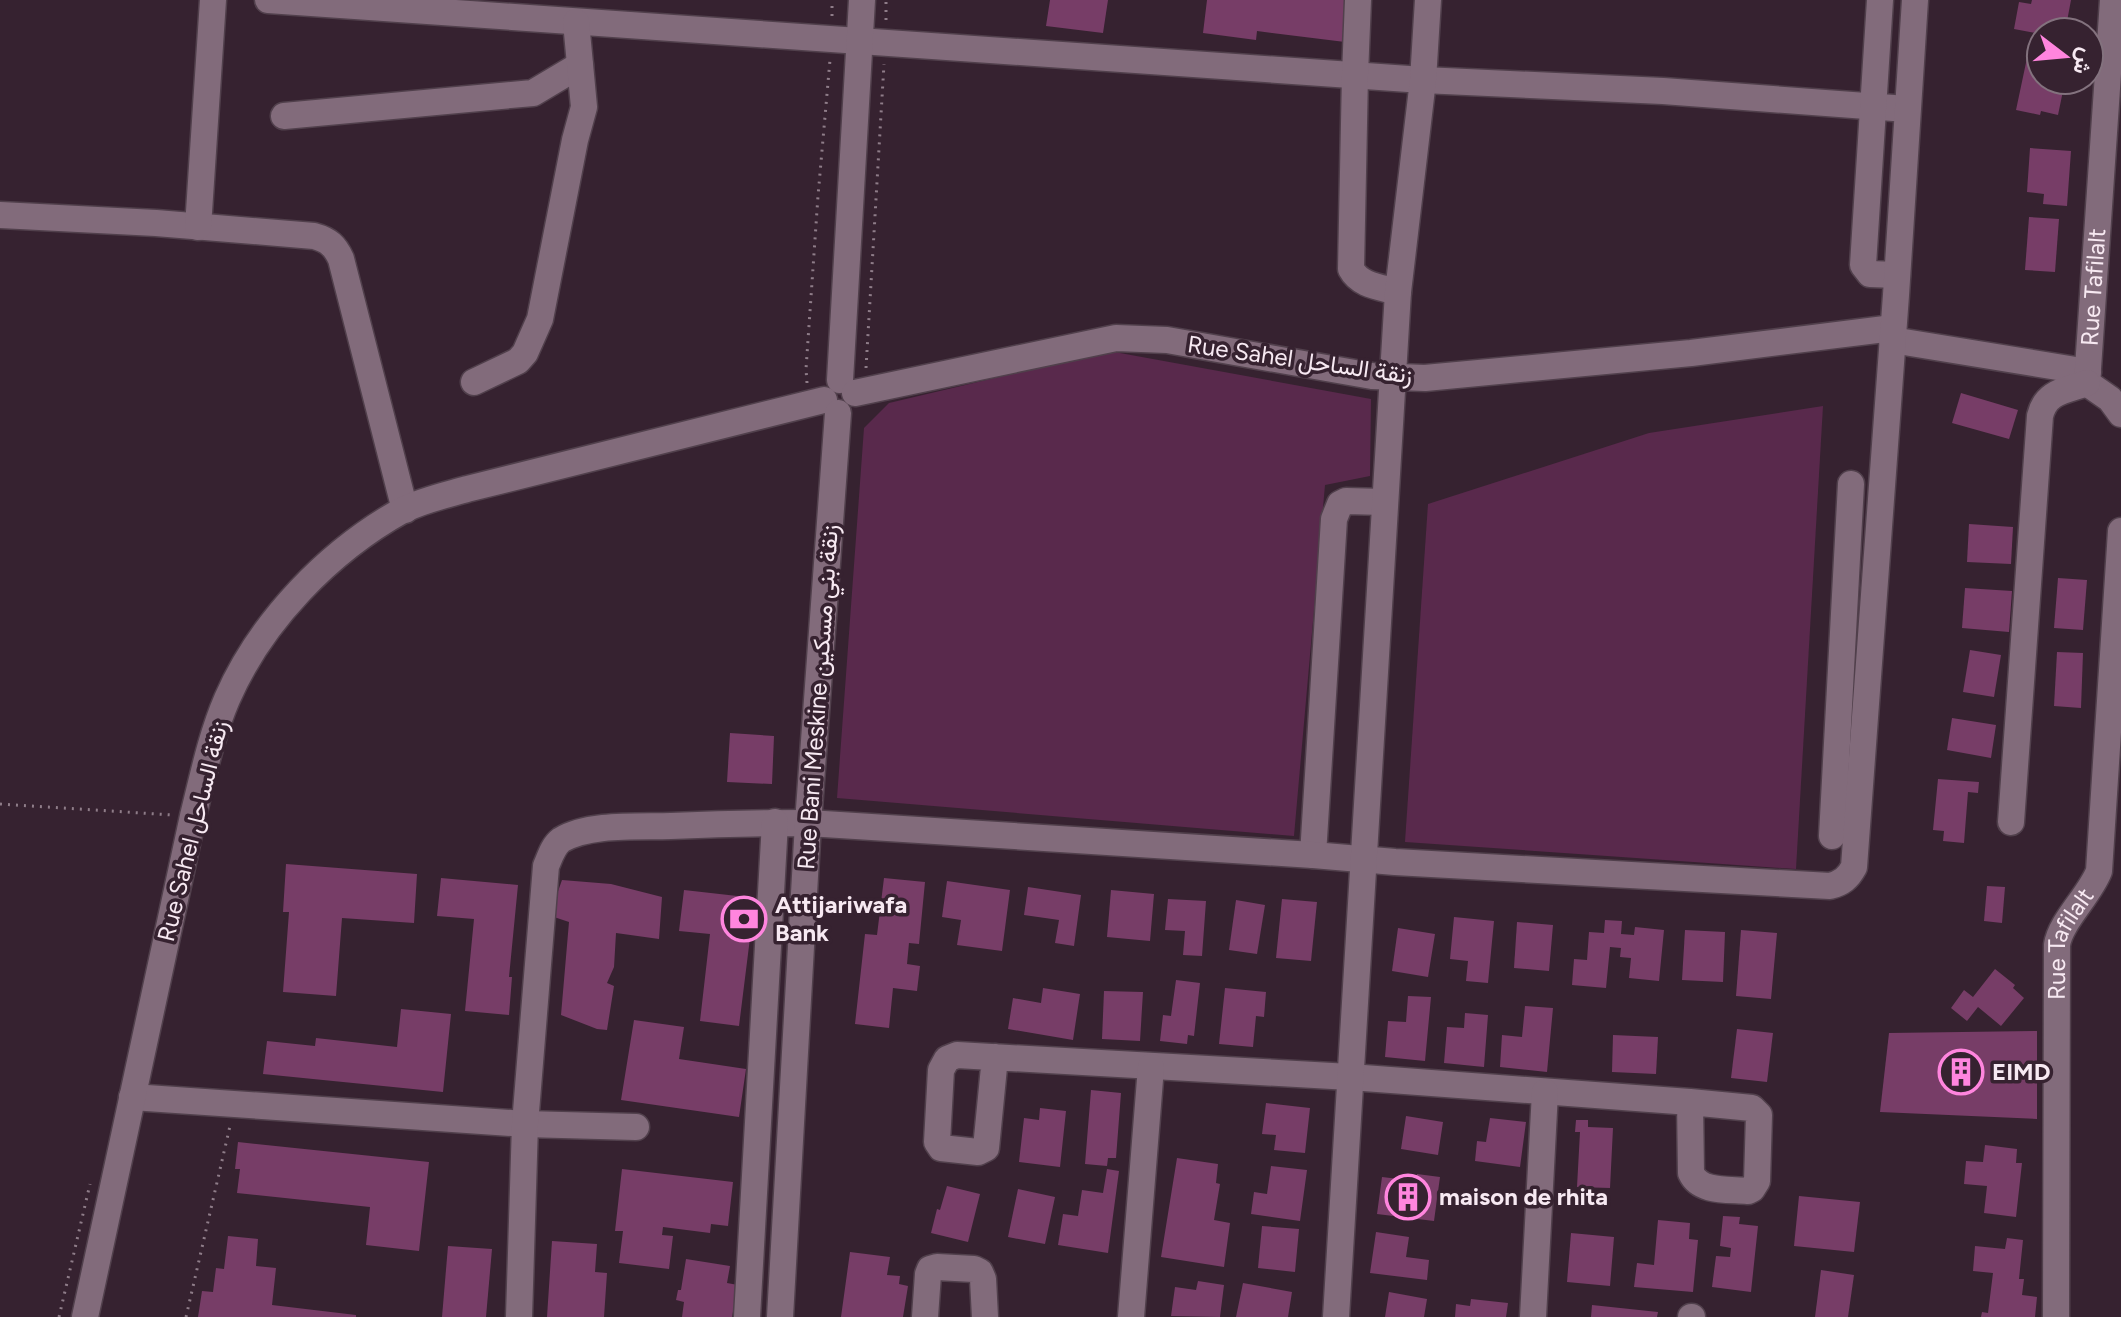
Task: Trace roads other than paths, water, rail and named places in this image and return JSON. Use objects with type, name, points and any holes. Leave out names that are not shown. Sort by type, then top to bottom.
[{"type":"street","points":[[198,227],[213,0]]},
{"type":"street","points":[[268,0],[1423,80],[1663,91],[1907,109]]},
{"type":"street","name":"Rue Bani Meskine زنقة بني مسكين","points":[[780,1317],[808,823],[839,396],[862,0]]},
{"type":"street","points":[[1358,0],[1351,269],[1362,281],[1398,292]]},
{"type":"street","points":[[1336,1317],[1398,292],[1423,80],[1428,0]]},
{"type":"street","points":[[1880,0],[1863,265],[1870,274],[1897,275]]},
{"type":"street","points":[[519,1317],[525,1124],[546,866],[558,842],[572,835],[609,828],[808,823],[1364,860],[1830,886],[1849,877],[1854,867],[1915,0]]},
{"type":"street","name":"Rue Tafilalt","points":[[2088,378],[2113,0]]},
{"type":"street","points":[[474,382],[518,361],[525,353],[540,319],[584,107],[576,22]]},
{"type":"street","points":[[284,116],[533,93],[580,65]]},
{"type":"street","points":[[0,215],[156,223],[326,239],[341,259],[405,510]]},
{"type":"street","name":"Rue Sahel زنقة الساحل","points":[[85,1317],[193,816],[212,740],[227,698],[245,664],[284,608],[332,558],[405,510],[467,489],[839,396],[1116,338],[1167,340],[1358,373],[1425,378],[1892,334],[2088,378]]},
{"type":"street","points":[[2011,822],[2040,416],[2045,401],[2051,396],[2088,378],[2121,414]]},
{"type":"street","points":[[1832,836],[1851,484]]},
{"type":"street","points":[[1313,855],[1334,519],[1340,504],[1346,501],[1384,502]]},
{"type":"street","name":"Rue Tafilalt","points":[[2056,1317],[2057,945],[2061,933],[2099,871],[2121,531]]},
{"type":"street","points":[[1844,630],[1871,631]]},
{"type":"street","points":[[747,1317],[775,822]]},
{"type":"street","points":[[995,1057],[1350,1077],[1690,1102]]},
{"type":"street","points":[[1131,1317],[1151,1067]]},
{"type":"street","points":[[1533,1317],[1545,1092]]},
{"type":"street","points":[[132,1097],[525,1124],[636,1127]]},
{"type":"street","points":[[925,1317],[928,1274],[930,1269],[937,1267],[980,1272],[985,1317]]},
{"type":"place","name":"Attijariwafa Bank","points":[[744,919]]},
{"type":"place","name":"EIMD","points":[[1961,1072]]},
{"type":"place","name":"maison de rhita","points":[[1408,1197]]}]
